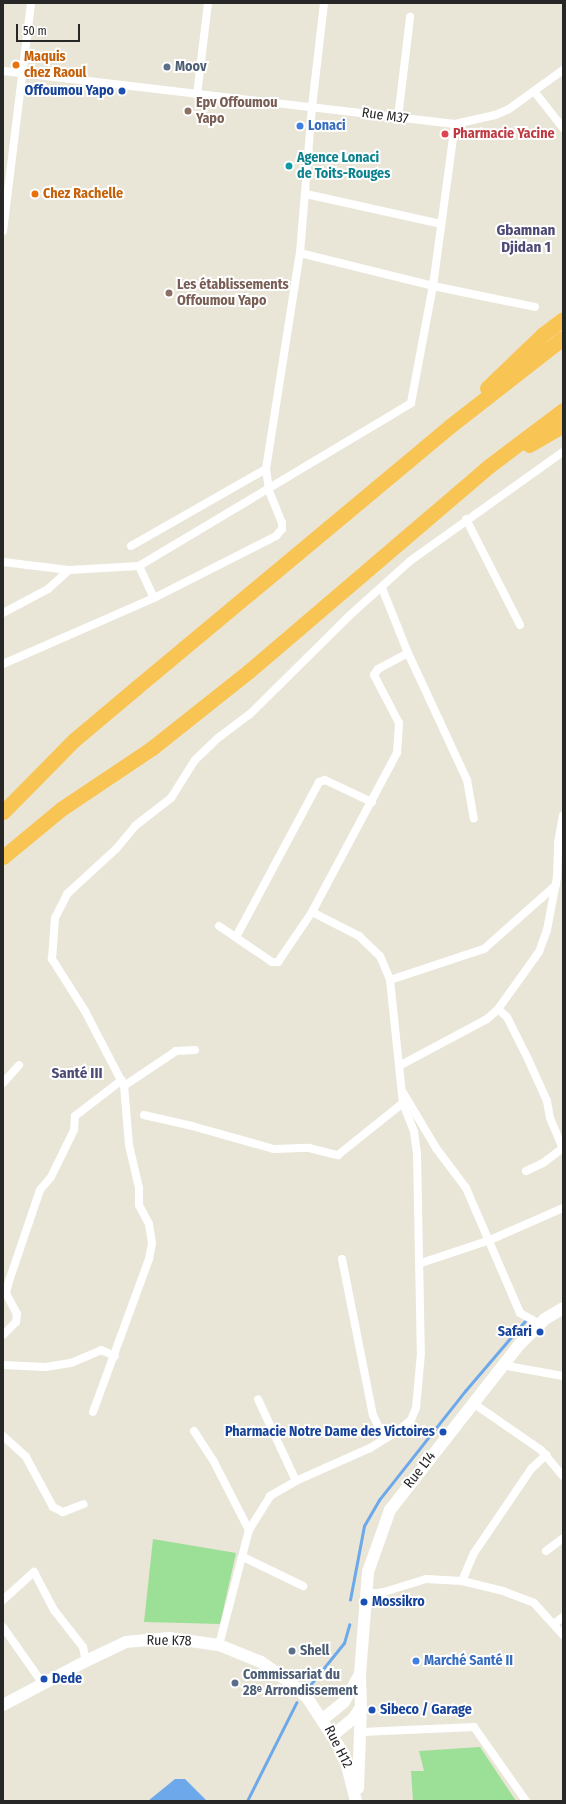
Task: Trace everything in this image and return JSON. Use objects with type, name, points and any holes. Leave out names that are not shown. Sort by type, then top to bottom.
[{"type":"highway","points":[[450,426],[501,372],[563,319]]},
{"type":"highway","points":[[3,812],[74,740],[450,426],[563,338]]},
{"type":"highway","points":[[3,857],[61,809],[152,748],[248,672],[489,466],[563,410]]},
{"type":"highway","points":[[489,466],[563,424]]},
{"type":"street","points":[[3,231],[6,184],[23,74],[31,3]]},
{"type":"street","points":[[197,95],[208,3]]},
{"type":"street","points":[[4,663],[154,598],[276,536],[282,529],[282,523],[269,490],[266,469],[300,253],[312,107],[324,3]]},
{"type":"street","points":[[398,118],[410,17]]},
{"type":"street","name":"Rue M37","points":[[3,71],[197,95],[456,124],[495,115],[509,109],[563,70]]},
{"type":"street","points":[[534,91],[563,128]]},
{"type":"street","points":[[3,562],[69,570],[139,566],[269,490],[411,403],[433,286],[456,124]]},
{"type":"street","points":[[306,194],[441,224]]},
{"type":"street","points":[[300,253],[433,286],[535,307]]},
{"type":"street","points":[[93,1412],[115,1356],[149,1259],[152,1243],[149,1224],[139,1205],[139,1188],[129,1145],[123,1083],[84,1010],[52,959],[55,918],[60,907],[67,894],[90,870],[116,849],[136,826],[171,798],[195,760],[218,738],[248,715],[349,616],[382,588],[410,561],[466,519],[563,452]]},
{"type":"street","points":[[131,546],[266,469]]},
{"type":"street","points":[[466,519],[520,625]]},
{"type":"street","points":[[139,566],[154,598]]},
{"type":"street","points":[[3,613],[48,588],[69,570]]},
{"type":"street","points":[[382,588],[408,653],[467,780],[474,818]]},
{"type":"street","points":[[219,926],[272,962],[282,960],[312,912],[397,753],[400,738],[399,723],[374,675],[378,669],[408,653]]},
{"type":"street","points":[[236,938],[319,782],[325,780],[372,802]]},
{"type":"street","points":[[399,1066],[487,1019],[498,1009],[539,952],[547,930],[559,879],[558,843],[563,815]]},
{"type":"street","points":[[390,980],[484,949],[559,879]]},
{"type":"street","points":[[219,1645],[232,1588],[243,1557],[249,1530],[270,1496],[296,1481],[370,1448],[411,1420],[416,1408],[421,1353],[421,1263],[417,1153],[414,1132],[403,1103],[390,980],[380,956],[359,936],[312,912]]},
{"type":"street","points":[[498,1009],[507,1017],[531,1066],[547,1101],[550,1118],[563,1149],[543,1163],[526,1171]]},
{"type":"street","points":[[3,1335],[16,1322],[17,1314],[6,1293],[9,1281],[40,1190],[51,1177],[74,1130],[75,1116],[123,1083],[176,1051],[195,1050]]},
{"type":"street","points":[[3,1083],[19,1065]]},
{"type":"street","points":[[402,1092],[436,1148],[466,1188],[490,1240],[520,1313],[540,1324]]},
{"type":"street","points":[[144,1115],[192,1126],[274,1149],[309,1148],[338,1155],[403,1103]]},
{"type":"street","points":[[421,1263],[490,1240],[563,1208]]},
{"type":"street","points":[[342,1259],[373,1416],[384,1439]]},
{"type":"street","name":"Rue L14","points":[[356,1800],[362,1732],[360,1674],[369,1563],[390,1510],[502,1365],[540,1324],[563,1308]]},
{"type":"street","points":[[3,1365],[52,1366],[70,1363],[101,1350],[115,1356]]},
{"type":"street","points":[[502,1365],[563,1376]]},
{"type":"street","points":[[258,1399],[296,1481]]},
{"type":"street","points":[[473,1403],[546,1455],[563,1476]]},
{"type":"street","points":[[194,1431],[213,1460],[249,1530]]},
{"type":"street","points":[[3,1436],[26,1457],[53,1507],[63,1512],[84,1504]]},
{"type":"street","points":[[462,1581],[474,1554],[532,1469],[546,1455]]},
{"type":"street","points":[[546,1551],[563,1538]]},
{"type":"street","points":[[243,1557],[303,1586]]},
{"type":"street","points":[[3,1600],[34,1572],[54,1610],[82,1647],[86,1661]]},
{"type":"street","points":[[366,1594],[384,1592],[426,1579],[462,1581],[534,1603],[563,1635]]},
{"type":"street","points":[[554,1624],[563,1617]]},
{"type":"street","points":[[3,1627],[43,1684]]},
{"type":"street","name":"Rue K78","points":[[3,1705],[86,1661],[126,1642],[155,1638],[219,1645],[247,1655],[280,1674],[308,1699],[324,1719]]},
{"type":"street","name":"Rue L14","points":[[324,1719],[344,1702],[360,1674]]},
{"type":"street","points":[[334,1735],[353,1719],[361,1707]]},
{"type":"street","name":"Rue H12","points":[[324,1719],[348,1763],[356,1800]]},
{"type":"street","points":[[362,1732],[419,1728],[476,1728],[526,1801]]},
{"type":"green space","points":[[153,1539],[236,1553],[220,1624],[144,1622]]},
{"type":"green space","points":[[480,1747],[516,1801],[413,1801],[411,1771],[424,1771],[419,1751]]},
{"type":"water","points":[[175,1779],[185,1779],[207,1801],[148,1801]]},
{"type":"waterway","points":[[350,1600],[364,1526],[379,1500],[465,1391],[525,1321]]},
{"type":"waterway","points":[[307,1689],[344,1643],[349,1625]]},
{"type":"waterway","points":[[247,1801],[296,1703]]},
{"type":"place","name":"Maquis chez Raoul","points":[[16,65]]},
{"type":"place","name":"Moov","points":[[167,67]]},
{"type":"place","name":"Offoumou Yapo","points":[[122,91]]},
{"type":"place","name":"Epv Offoumou Yapo","points":[[188,111]]},
{"type":"place","name":"Lonaci","points":[[300,126]]},
{"type":"place","name":"Pharmacie Yacine","points":[[445,134]]},
{"type":"place","name":"Agence Lonaci de Toits-Rouges","points":[[289,166]]},
{"type":"place","name":"Chez Rachelle","points":[[35,194]]},
{"type":"place","name":"Les établissements Offoumou Yapo","points":[[169,293]]},
{"type":"place","name":"Safari","points":[[540,1332]]},
{"type":"place","name":"Pharmacie Notre Dame des Victoires","points":[[443,1432]]},
{"type":"place","name":"Mossikro","points":[[364,1602]]},
{"type":"place","name":"Shell","points":[[292,1651]]},
{"type":"place","name":"Marché Santé II","points":[[416,1661]]},
{"type":"place","name":"Dede","points":[[44,1679]]},
{"type":"place","name":"Commissariat du 28ᵉ Arrondissement","points":[[235,1683]]},
{"type":"place","name":"Sibeco / Garage","points":[[372,1710]]},
{"type":"district","name":"Gbamnan Djidan 1","points":[[526,238]]},
{"type":"district","name":"Santé III","points":[[77,1074]]}]
